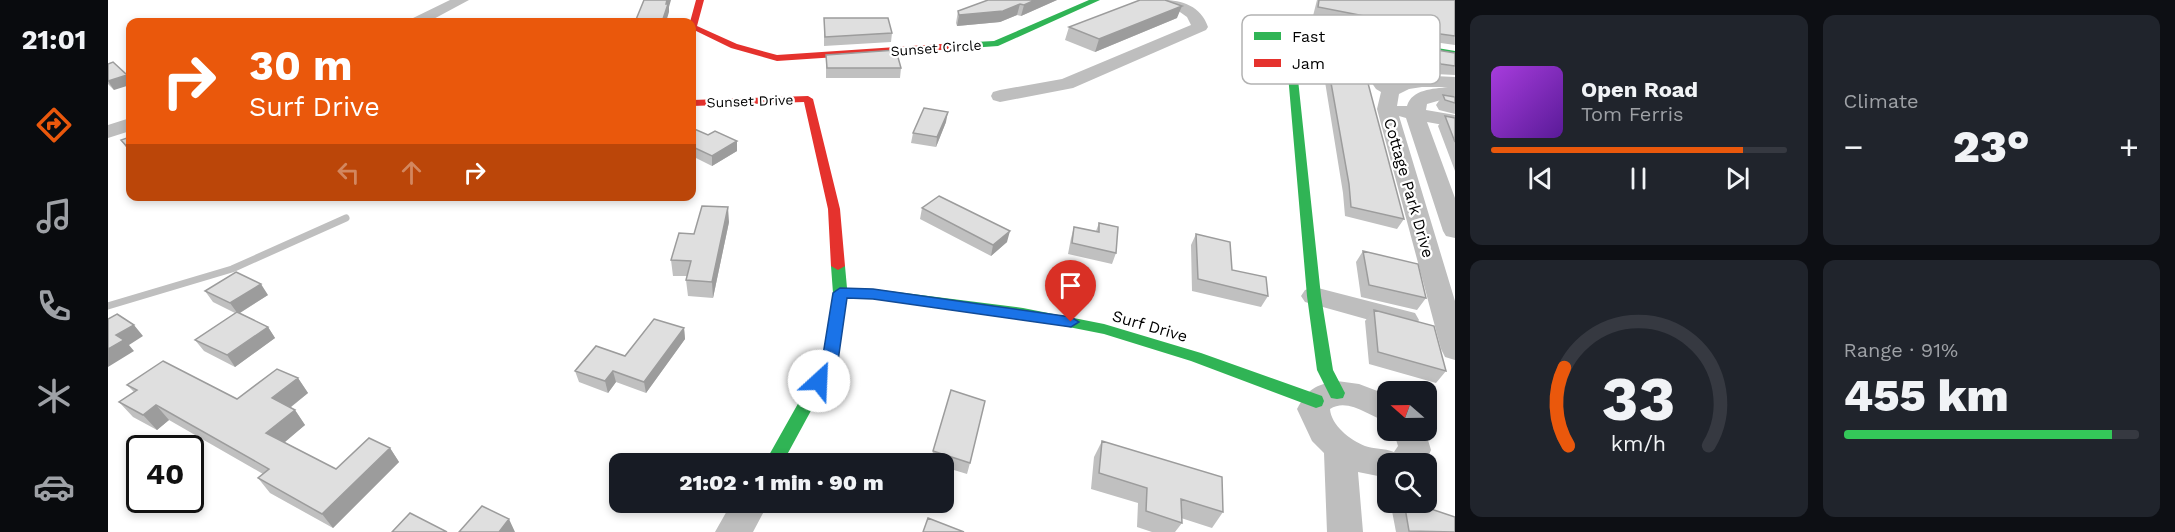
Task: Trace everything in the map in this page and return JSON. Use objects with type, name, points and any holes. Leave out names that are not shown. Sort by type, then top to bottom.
[{"type":"street","points":[[425,18],[462,0]]},
{"type":"street","name":"Sunset Circle","points":[[695,18],[700,0]]},
{"type":"street","name":"Sunset Circle","points":[[696,29],[743,51],[777,58],[995,44],[1096,0]]},
{"type":"street","points":[[1000,96],[1067,84],[1200,27],[1199,21],[1191,12],[1170,0]]},
{"type":"street","points":[[1440,52],[1455,54]]},
{"type":"street","points":[[1294,84],[1314,296],[1327,397]]},
{"type":"street","name":"Cottage Park Drive","points":[[1418,84],[1390,100],[1453,338]]},
{"type":"street","name":"Cottage Park Drive","points":[[1436,84],[1452,85]]},
{"type":"street","name":"Cottage Park Drive","points":[[1452,85],[1418,101],[1415,114],[1455,231]]},
{"type":"street","name":"Sunset Drive","points":[[696,103],[808,99],[834,208],[840,293]]},
{"type":"street","points":[[1390,100],[1415,114],[1455,121]]},
{"type":"street","points":[[108,132],[126,125]]},
{"type":"street","points":[[779,453],[830,361],[840,293]]},
{"type":"street","name":"Surf Drive","points":[[840,293],[873,294],[1071,322],[1149,341],[1327,397]]},
{"type":"street","points":[[1314,296],[1453,338]]},
{"type":"street","points":[[1377,404],[1369,399],[1327,397],[1313,409],[1322,431],[1340,450],[1377,462]]},
{"type":"street","points":[[1340,450],[1345,532]]},
{"type":"street","points":[[733,532],[745,513]]},
{"type":"building","points":[[644,0],[667,0],[663,18],[637,18]]},
{"type":"building","points":[[988,0],[1035,0],[1003,11],[959,15],[958,11]]},
{"type":"building","points":[[1140,0],[1165,0],[1182,6],[1099,39],[1069,27]]},
{"type":"building","points":[[1319,0],[1455,0],[1455,36],[1440,34],[1440,15],[1359,15],[1318,7]]},
{"type":"building","points":[[824,18],[888,18],[892,33],[825,37]]},
{"type":"building","points":[[896,50],[901,68],[827,68],[826,55]]},
{"type":"building","points":[[1440,51],[1455,53],[1455,66],[1441,64]]},
{"type":"building","points":[[113,62],[126,75],[108,81],[108,64]]},
{"type":"building","points":[[1331,84],[1368,84],[1404,219],[1351,207]]},
{"type":"building","points":[[1443,95],[1455,97],[1455,103],[1445,100]]},
{"type":"building","points":[[924,108],[948,112],[937,137],[913,133]]},
{"type":"building","points":[[1445,116],[1455,118],[1455,142]]},
{"type":"building","points":[[696,130],[708,135],[715,131],[737,141],[712,156],[696,149]]},
{"type":"building","points":[[939,196],[1010,231],[993,245],[922,208]]},
{"type":"building","points":[[702,206],[728,207],[712,282],[686,280],[691,261],[671,260],[679,233],[694,234]]},
{"type":"building","points":[[1099,223],[1118,227],[1116,253],[1072,243],[1074,227],[1099,232]]},
{"type":"building","points":[[1196,234],[1230,242],[1232,270],[1266,277],[1268,296],[1198,279]]},
{"type":"building","points":[[1363,251],[1418,264],[1426,298],[1369,285]]},
{"type":"building","points":[[236,272],[261,284],[230,303],[205,291]]},
{"type":"building","points":[[1374,310],[1434,326],[1446,371],[1378,352]]},
{"type":"building","points":[[237,312],[268,327],[227,355],[195,340]]},
{"type":"building","points":[[117,314],[134,325],[116,335],[124,340],[108,349],[108,319]]},
{"type":"building","points":[[654,319],[684,328],[644,382],[613,371],[605,381],[575,371],[596,346],[625,356]]},
{"type":"building","points":[[163,361],[237,399],[277,369],[298,378],[272,398],[295,410],[266,433],[336,469],[369,438],[390,448],[322,514],[258,478],[269,469],[156,405],[143,415],[119,402],[137,390],[127,385]]},
{"type":"building","points":[[951,390],[985,401],[970,463],[954,458],[954,453],[933,451]]},
{"type":"building","points":[[1102,441],[1222,477],[1223,512],[1181,499],[1182,523],[1146,511],[1147,488],[1099,473]]},
{"type":"building","points":[[482,506],[509,519],[499,532],[459,532]]},
{"type":"building","points":[[1437,511],[1455,517],[1455,532],[1409,531],[1406,513],[1437,513]]},
{"type":"building","points":[[410,513],[447,532],[392,532]]},
{"type":"building","points":[[928,518],[964,532],[923,532]]},
{"type":"waterway","points":[[108,306],[232,269],[346,218]]},
{"type":"traffic: fast","points":[[956,46],[995,44],[1096,0]]},
{"type":"traffic: fast","points":[[1440,51],[1455,54]]},
{"type":"traffic: fast","points":[[1293,84],[1314,296],[1325,370],[1337,393]]},
{"type":"traffic: fast","points":[[779,453],[830,361],[840,293],[838,266]]},
{"type":"traffic: fast","points":[[840,293],[873,294],[1023,313],[1104,329],[1196,357],[1316,401]]},
{"type":"traffic: jam","points":[[695,18],[700,0]]},
{"type":"traffic: jam","points":[[696,28],[734,46],[777,58],[956,46]]},
{"type":"traffic: jam","points":[[696,103],[808,99],[834,209],[838,266]]},
{"type":"route","points":[[819,381],[830,361],[840,293],[873,294],[1071,322]]}]
